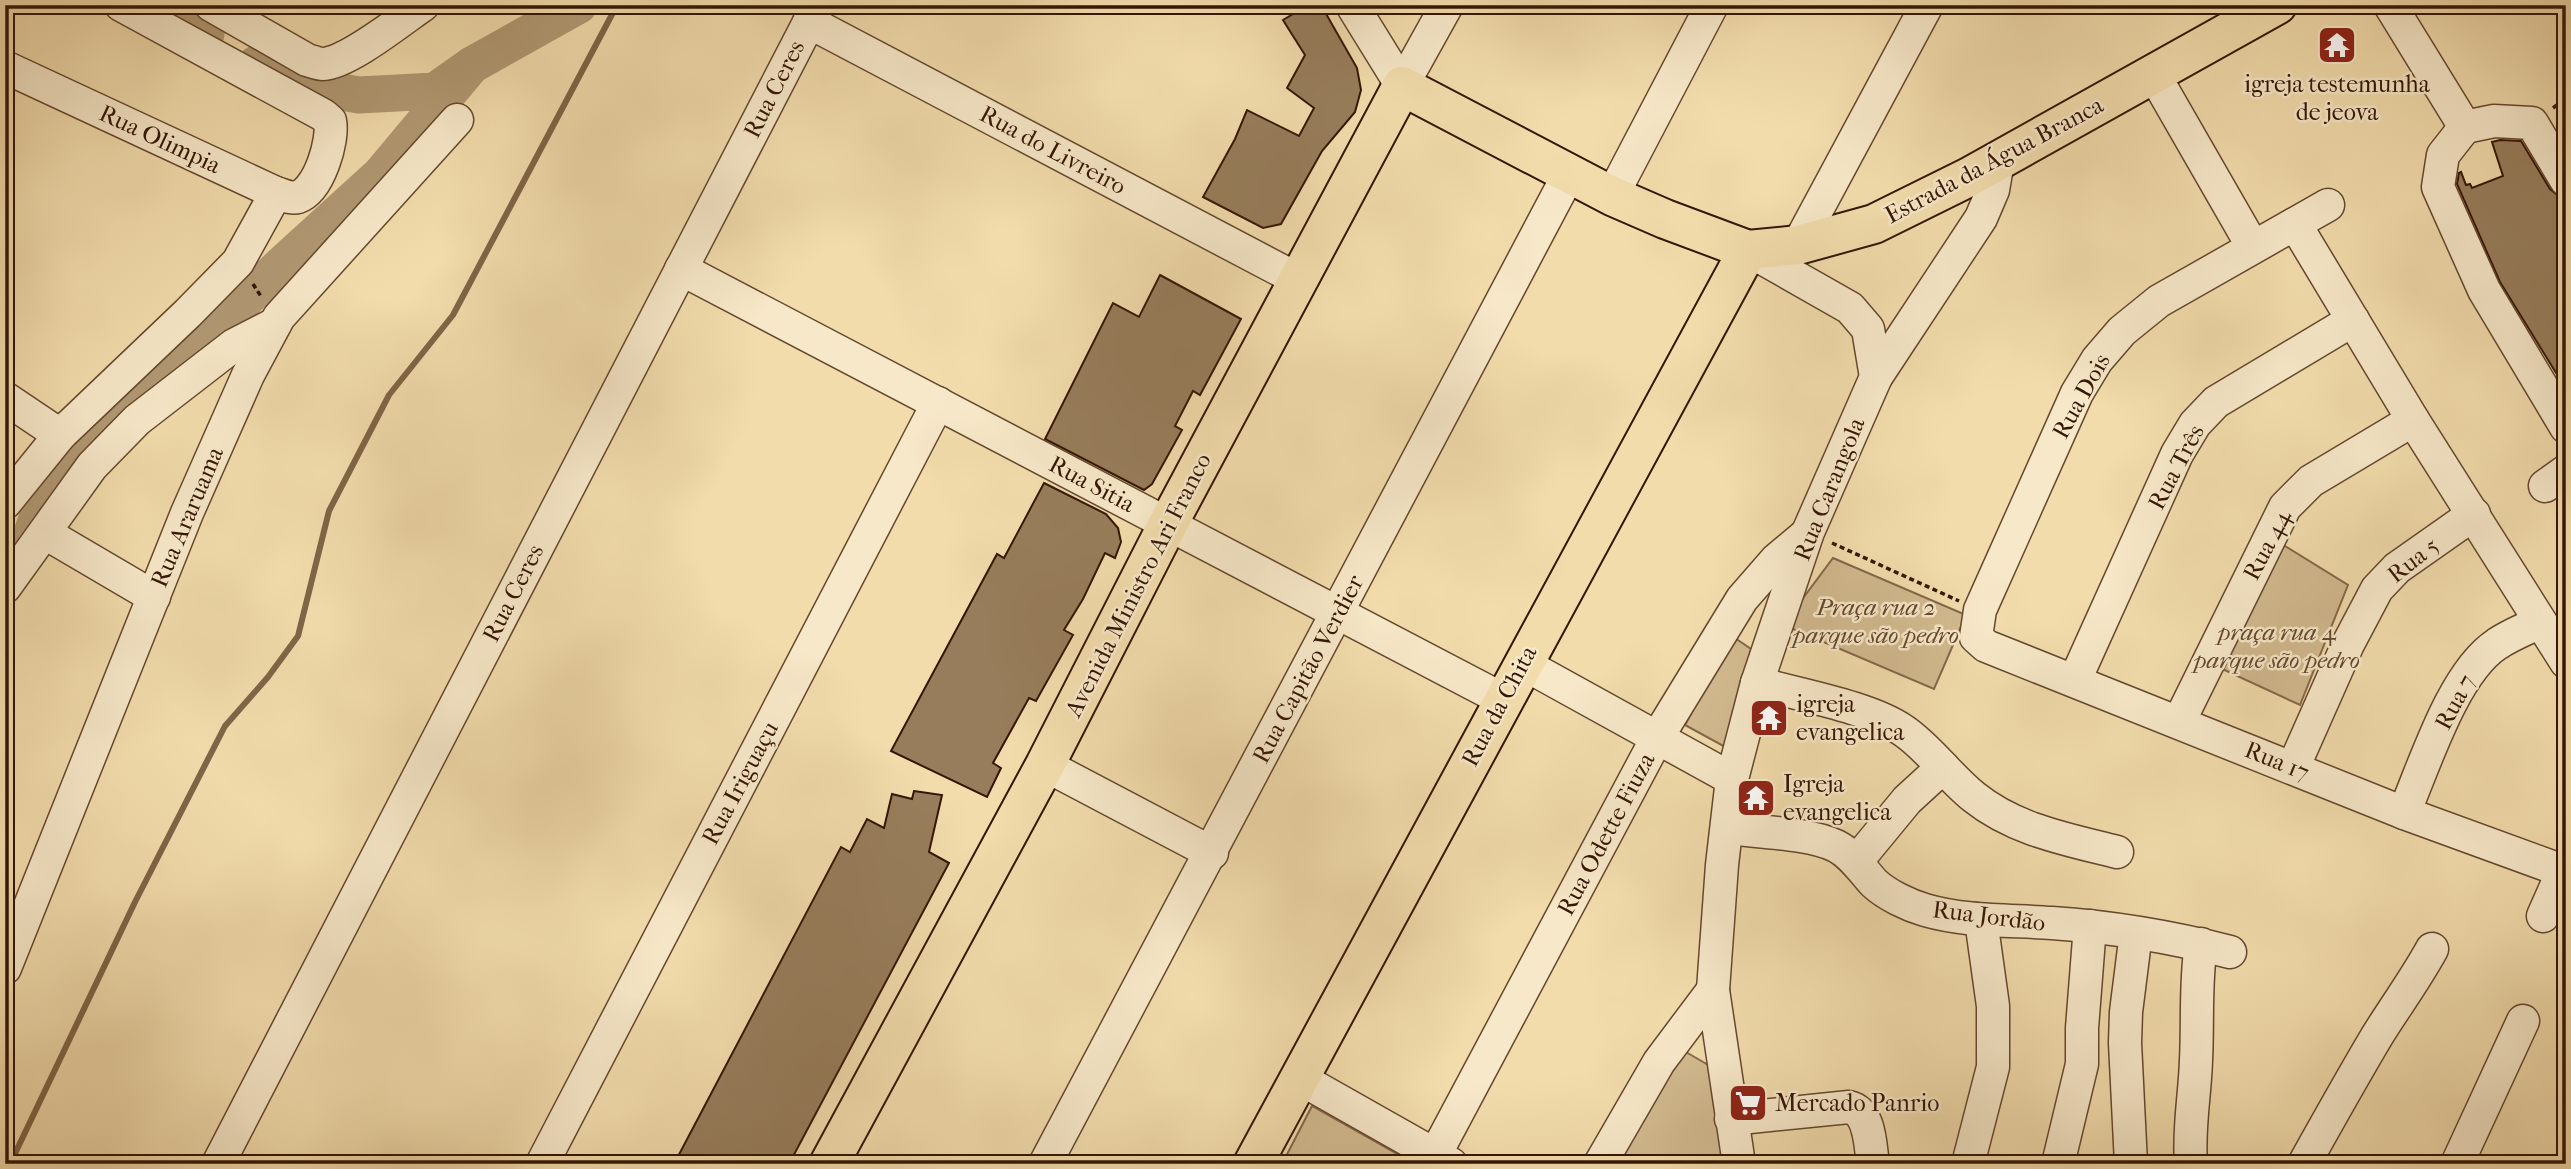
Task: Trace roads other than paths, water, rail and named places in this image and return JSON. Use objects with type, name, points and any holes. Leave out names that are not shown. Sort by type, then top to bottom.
[{"type":"main road","name":"Estrada da Água Branca","points":[[1402,86],[1612,196],[1748,250],[1798,245],[1874,224],[1998,161],[2277,5]]},
{"type":"main road","name":"Avenida Ministro Ari Franco","points":[[829,1164],[1045,765],[1168,524],[1402,86]]},
{"type":"main road","name":"Rua da Chita","points":[[1253,1164],[1502,699],[1748,250]]},
{"type":"street","points":[[5,503],[60,435],[238,262],[276,193],[298,197],[313,184],[332,139],[330,121],[323,115],[121,5]]},
{"type":"street","points":[[211,5],[247,16],[307,60],[321,64],[336,61],[365,45],[423,5]]},
{"type":"street","points":[[1352,5],[1402,86]]},
{"type":"street","name":"Avenida Ministro Ari Franco","points":[[1402,86],[1447,5]]},
{"type":"street","points":[[1612,196],[1712,5]]},
{"type":"street","points":[[1798,245],[1927,5]]},
{"type":"street","points":[[2390,5],[2465,127]]},
{"type":"street","name":"Rua Ceres","points":[[218,1164],[814,14]]},
{"type":"street","name":"Rua do Livreiro","points":[[814,14],[1297,279]]},
{"type":"street","name":"Rua Olimpia","points":[[5,67],[276,193]]},
{"type":"street","points":[[2153,74],[2253,247]]},
{"type":"street","name":"Rua Araruama","points":[[5,968],[187,513],[272,315],[279,317],[457,120]]},
{"type":"street","points":[[2566,180],[2532,123],[2494,121],[2465,127],[2443,155],[2438,187],[2484,290],[2566,427]]},
{"type":"street","name":"Rua Carangola","points":[[1739,1164],[1713,990],[1732,779],[1757,683],[1807,533],[1876,377],[1981,218],[1993,190],[1998,161]]},
{"type":"street","name":"Rua Capitão Verdier","points":[[1045,1164],[1212,853],[1569,174]]},
{"type":"street","name":"Rua Dois","points":[[1986,646],[1979,642],[1975,632],[1980,610],[2077,393],[2097,360],[2122,331],[2159,301],[2328,205]]},
{"type":"street","points":[[2295,224],[2413,420],[2566,662]]},
{"type":"street","points":[[1748,250],[1850,309],[1868,329],[1876,377]]},
{"type":"street","name":"Rua Sitia","points":[[681,269],[1502,699]]},
{"type":"street","points":[[5,587],[92,466],[137,420],[272,315]]},
{"type":"street","name":"Rua Três","points":[[2074,680],[2177,454],[2195,424],[2216,402],[2353,320]]},
{"type":"street","points":[[5,398],[60,435]]},
{"type":"street","name":"Rua Iriguaçu","points":[[542,1164],[938,403]]},
{"type":"street","name":"Rua 44","points":[[2179,722],[2285,507],[2311,481],[2413,420]]},
{"type":"street","name":"Rua 5","points":[[2293,768],[2348,644],[2377,589],[2397,568],[2474,514]]},
{"type":"street","points":[[45,533],[154,597]]},
{"type":"street","name":"Rua Odette Fiuza","points":[[1443,1159],[1657,738],[1742,599],[1776,560],[1807,533]]},
{"type":"street","name":"Rua 7","points":[[2404,813],[2459,687],[2477,662],[2496,644],[2540,622]]},
{"type":"street","name":"Rua 17","points":[[1986,646],[2404,813],[2564,868]]},
{"type":"street","points":[[1522,663],[1732,779]]},
{"type":"street","points":[[1757,683],[1876,716],[1905,731],[1972,796],[2002,817],[2028,829],[2117,852]]},
{"type":"street","points":[[1045,765],[1212,853]]},
{"type":"street","points":[[1856,862],[1907,800],[1942,767]]},
{"type":"street","name":"Rua Jordão","points":[[1727,828],[1822,840],[1839,847],[1876,885],[1900,900],[1925,909],[1982,920],[2090,926],[2216,948],[2196,975],[2198,1022],[2189,1139],[2191,1164]]},
{"type":"street","points":[[2543,916],[2564,868]]},
{"type":"street","points":[[1968,1164],[1993,1067],[1993,1006],[1982,920]]},
{"type":"street","points":[[2058,1164],[2082,1064],[2090,926]]},
{"type":"street","points":[[2130,1164],[2125,1044],[2126,1012],[2136,933]]},
{"type":"street","points":[[2304,1164],[2379,1033],[2412,986],[2432,949]]},
{"type":"street","points":[[1600,1164],[1659,1062],[1713,990]]},
{"type":"street","points":[[2457,1164],[2523,1021]]},
{"type":"street","points":[[1299,1078],[1443,1159]]},
{"type":"street","points":[[1731,1119],[1849,1107],[1856,1109],[1863,1116],[1873,1164]]},
{"type":"waterway","points":[[155,5],[206,34]]},
{"type":"waterway","points":[[256,64],[289,83],[359,95],[435,91],[472,65],[579,5]]},
{"type":"waterway","points":[[10,1164],[135,902],[225,726],[268,677],[298,636],[329,511],[389,395],[453,315],[617,5]]},
{"type":"waterway","points":[[21,556],[26,550],[53,473],[95,439],[152,378],[228,317],[380,175],[472,65]]},
{"type":"place","name":"igreja testemunha de jeova","points":[[2337,45]]},
{"type":"place","name":"igreja evangelica","points":[[1769,718]]},
{"type":"place","name":"Igreja evangelica","points":[[1756,798]]},
{"type":"place","name":"Mercado Panrio","points":[[1748,1103]]},
{"type":"park label","name":"Praça rua 2 parque são pedro","points":[[1876,621]]},
{"type":"park label","name":"praça rua 4 parque são pedro","points":[[2277,646]]}]
